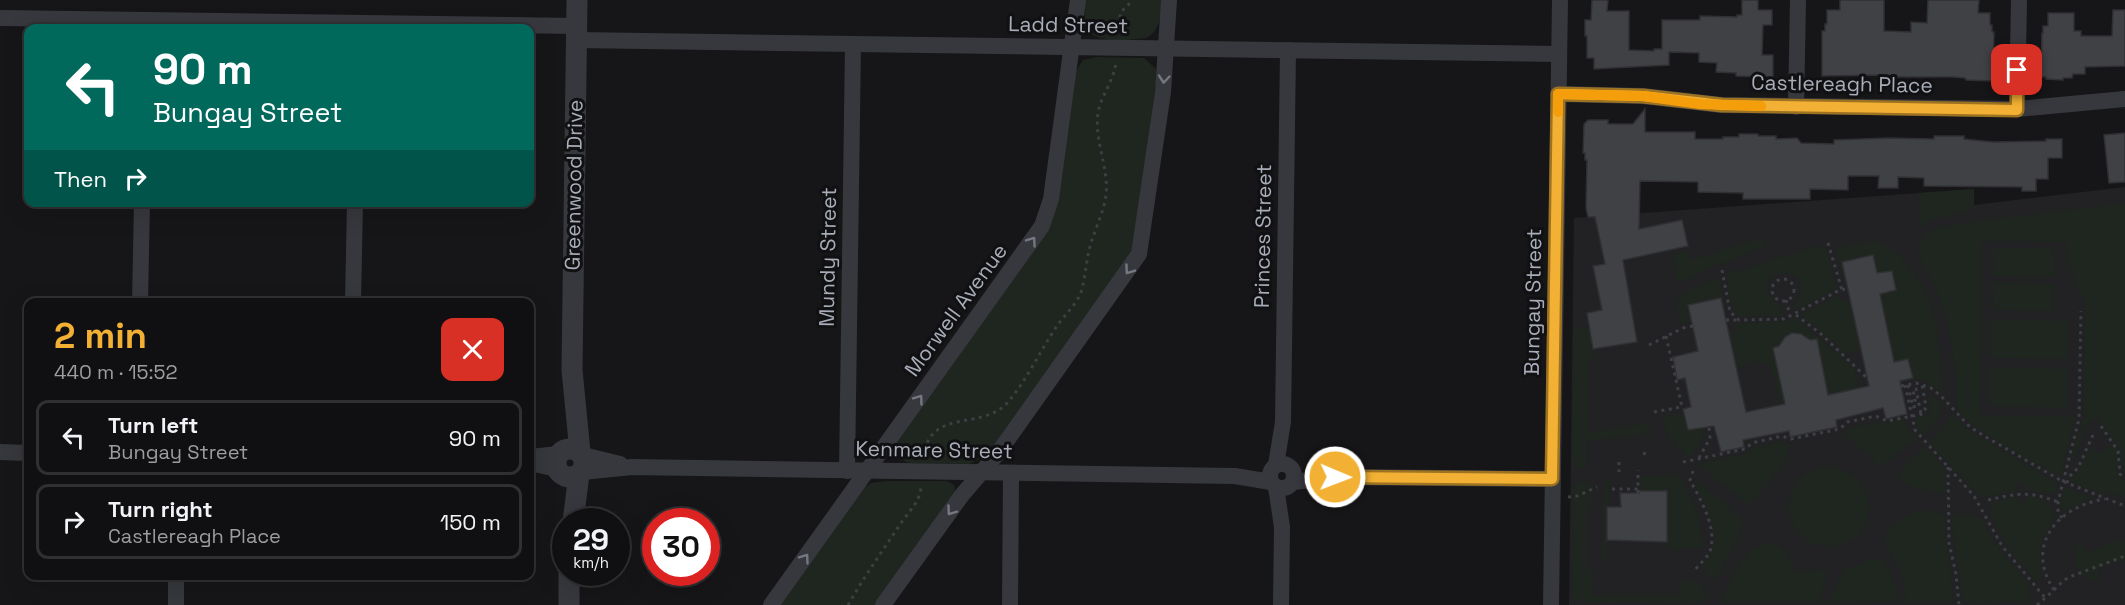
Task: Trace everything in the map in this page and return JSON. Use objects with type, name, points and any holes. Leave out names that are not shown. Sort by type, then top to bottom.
[{"type":"street","name":"Greenwood Drive","points":[[567,508],[572,370],[577,0]]},
{"type":"street","name":"Morwell Avenue","points":[[771,605],[1046,218],[1051,200],[1078,0]]},
{"type":"street","points":[[883,605],[962,495],[1005,443],[1139,254],[1161,104],[1169,0]]},
{"type":"street","name":"Bungay Street","points":[[1551,605],[1560,0]]},
{"type":"street","points":[[1796,107],[1798,0]]},
{"type":"street","points":[[2017,110],[2019,0]]},
{"type":"street","name":"Ladd Street","points":[[0,18],[145,24]]},
{"type":"street","name":"Ladd Street","points":[[534,32],[853,44],[1559,54]]},
{"type":"street","name":"Mundy Street","points":[[847,471],[853,44]]},
{"type":"street","name":"Princes Street","points":[[1281,605],[1288,50]]},
{"type":"street","name":"Castlereagh Place","points":[[1558,94],[1643,96],[1700,104],[2017,110],[2125,99]]},
{"type":"street","points":[[141,298],[142,207]]},
{"type":"street","points":[[353,298],[355,207]]},
{"type":"street","points":[[0,452],[24,453]]},
{"type":"street","name":"Kenmare Street","points":[[534,458],[570,463]]},
{"type":"street","name":"Kenmare Street","points":[[534,463],[922,473],[1552,479]]},
{"type":"street","name":"Greenwood Drive","points":[[570,463],[572,508]]},
{"type":"street","points":[[1010,605],[1011,474]]},
{"type":"street","points":[[176,580],[176,605]]},
{"type":"street","points":[[569,586],[569,605]]},
{"type":"path","points":[[848,605],[921,495],[924,447],[932,434],[951,422],[984,417],[1004,406],[1079,296],[1087,257],[1105,202],[1106,178],[1098,135],[1098,113],[1115,72],[1119,17],[1133,0]]},
{"type":"path","points":[[1828,243],[1842,290]]},
{"type":"path","points":[[1722,270],[1730,312],[1739,320]]},
{"type":"path","points":[[1780,279],[1788,280],[1793,285],[1792,296],[1786,300],[1776,298],[1773,292],[1773,285],[1780,279]]},
{"type":"path","points":[[1726,320],[1784,319],[1848,288]]},
{"type":"path","points":[[1786,300],[1790,317]]},
{"type":"path","points":[[2062,518],[2058,512],[2058,502],[2079,419],[2081,311]]},
{"type":"path","points":[[1796,315],[1821,334],[1866,377]]},
{"type":"path","points":[[1649,345],[1683,328],[1692,326]]},
{"type":"path","points":[[1654,412],[1682,407],[1666,336]]},
{"type":"path","points":[[1905,385],[1916,383],[1931,388],[1970,427],[2062,481],[2125,506]]},
{"type":"path","points":[[1905,385],[1913,407],[1916,406],[1912,389],[1916,389],[1921,414]]},
{"type":"path","points":[[1905,385],[1915,430],[1974,496],[2002,546],[2046,598]]},
{"type":"path","points":[[1683,462],[1745,449],[1752,443],[1772,438],[1782,436],[1791,439],[1840,429],[1847,422],[1876,416],[1887,421],[1921,414],[1926,412],[1922,385]]},
{"type":"path","points":[[2101,426],[2118,451],[2120,474],[2125,478]]},
{"type":"path","points":[[1699,459],[1710,438],[1709,427]]},
{"type":"path","points":[[2067,483],[2069,477],[2078,468],[2093,435]]},
{"type":"path","points":[[1643,453],[1650,456]]},
{"type":"path","points":[[1618,462],[1619,472]]},
{"type":"path","points":[[1948,467],[1949,543],[1956,574],[1959,605]]},
{"type":"path","points":[[1612,489],[1638,491],[1638,470]]},
{"type":"path","points":[[1693,471],[1690,480],[1705,512],[1711,532],[1711,549],[1695,570]]},
{"type":"path","points":[[1566,497],[1577,496],[1597,487]]},
{"type":"path","points":[[1988,500],[2026,493],[2058,502]]},
{"type":"path","points":[[2054,590],[2045,573],[2042,559],[2048,534],[2062,518],[2086,504],[2106,499]]},
{"type":"path","points":[[2037,605],[2064,580],[2125,556]]},
{"type":"shaded area","points":[[1085,0],[1162,0],[1159,22],[1155,31],[1146,38],[1103,39],[1089,32],[1084,26]]},
{"type":"shaded area","points":[[1097,57],[1144,58],[1156,69],[1157,76],[1132,253],[986,456],[969,464],[906,462],[897,455],[896,444],[1042,237],[1076,71],[1083,60]]},
{"type":"shaded area","points":[[2125,187],[2125,605],[1569,605],[1574,218],[1974,189],[1974,205]]},
{"type":"shaded area","points":[[1974,189],[1974,209],[1920,225],[1918,193]]},
{"type":"shaded area","points":[[2125,203],[2125,475],[2121,471],[2120,451],[2098,417],[2082,429],[2084,434],[2073,462],[2070,461],[2083,422],[2085,303],[2066,259],[2067,242],[1982,241],[1980,415],[2076,417],[2061,475],[2057,475],[1990,437],[1956,408],[1956,377],[1950,333],[1934,284],[1917,246],[1929,231],[1939,227]]},
{"type":"shaded area","points":[[1756,240],[1768,241],[1767,246],[1715,266],[1678,285],[1672,255],[1688,251],[1692,260]]},
{"type":"shaded area","points":[[1873,241],[1886,245],[1900,256],[1923,286],[1935,324],[1944,395],[1926,381],[1913,378],[1908,359],[1894,362],[1873,255],[1842,262],[1847,283],[1844,283],[1834,248]]},
{"type":"shaded area","points":[[1822,245],[1827,249],[1837,288],[1795,312],[1794,308],[1801,290],[1799,280],[1784,273],[1776,275],[1769,280],[1767,288],[1771,297],[1782,308],[1783,316],[1739,317],[1729,296],[1727,284],[1729,273]]},
{"type":"shaded area","points":[[1994,248],[2055,249],[2054,277],[1994,276]]},
{"type":"shaded area","points":[[1716,278],[1720,281],[1725,315],[1721,298],[1688,305],[1691,321],[1681,324],[1676,301],[1690,290]]},
{"type":"shaded area","points":[[1994,282],[2054,284],[2053,311],[1993,310]]},
{"type":"shaded area","points":[[1839,294],[1840,301],[1850,299],[1861,350],[1847,353],[1800,315]]},
{"type":"shaded area","points":[[1795,317],[1854,368],[1859,388],[1820,397],[1826,385],[1817,339],[1808,341],[1801,334],[1792,333],[1785,337],[1781,346],[1773,348],[1783,395],[1793,402],[1780,405],[1771,364],[1753,362],[1737,369],[1729,334],[1736,332],[1734,323],[1785,321]]},
{"type":"shaded area","points":[[1991,320],[2068,321],[2068,359],[1990,358]]},
{"type":"shaded area","points":[[1574,327],[1590,328],[1595,358],[1588,360],[1588,432],[1649,423],[1651,441],[1646,452],[1644,451],[1649,440],[1648,434],[1586,441],[1587,467],[1574,466],[1574,455],[1572,455]]},
{"type":"shaded area","points":[[1990,368],[2068,369],[2067,408],[1990,406]]},
{"type":"shaded area","points":[[1927,393],[1941,402],[1943,407],[1937,420],[1922,435],[1917,429],[1915,418],[1930,413]]},
{"type":"shaded area","points":[[1684,413],[1688,430],[1702,428],[1703,437],[1693,455],[1687,457],[1669,438],[1661,417]]},
{"type":"shaded area","points":[[1952,414],[1969,430],[2058,484],[2056,494],[2027,490],[2027,486],[2020,482],[2016,492],[1981,497],[1929,443]]},
{"type":"shaded area","points":[[1904,420],[1917,439],[1881,467],[1846,435],[1849,428],[1856,426]]},
{"type":"shaded area","points":[[1782,442],[1790,444],[1787,456],[1750,506],[1696,464],[1745,454],[1753,447]]},
{"type":"shaded area","points":[[2111,444],[2117,451],[2117,475],[2125,481],[2125,497],[2107,491],[2106,496],[2073,483],[2071,480],[2078,471],[2090,445],[2097,454]]},
{"type":"shaded area","points":[[1925,447],[1946,470],[1947,494],[1912,488],[1900,481],[1898,475],[1910,459]]},
{"type":"shaded area","points":[[1829,467],[1844,470],[1857,479],[1866,492],[1869,507],[1866,522],[1857,535],[1844,544],[1829,547],[1814,544],[1801,535],[1792,522],[1789,507],[1792,492],[1801,479],[1814,470]]},
{"type":"shaded area","points":[[1678,474],[1695,509],[1703,548],[1667,549],[1667,491],[1640,491],[1640,477]]},
{"type":"shaded area","points":[[1694,479],[1743,521],[1740,532],[1716,579],[1712,580],[1701,566],[1710,554],[1715,532]]},
{"type":"shaded area","points":[[1609,480],[1607,561],[1603,561],[1603,488]]},
{"type":"shaded area","points":[[947,481],[954,485],[955,491],[876,605],[780,605],[864,488],[871,483]]},
{"type":"shaded area","points":[[1589,482],[1591,485],[1591,506],[1586,508],[1586,568],[1592,571],[1593,595],[1681,595],[1681,581],[1690,581],[1699,584],[1707,593],[1704,600],[1699,603],[1574,600],[1572,594],[1574,484]]},
{"type":"shaded area","points":[[2064,486],[2092,498],[2063,511],[2061,504]]},
{"type":"shaded area","points":[[2028,495],[2046,502],[2052,508],[2055,518],[2041,546],[2043,578],[2037,582],[2008,548],[1990,514],[1993,505],[1999,501],[2017,497],[2018,503],[2025,503]]},
{"type":"shaded area","points":[[1923,510],[1945,514],[1953,603],[1905,603],[1902,577],[1887,548],[1886,533],[1893,524],[1902,517]]},
{"type":"shaded area","points":[[1952,515],[1978,516],[2003,553],[2028,583],[2030,602],[1962,603]]},
{"type":"shaded area","points":[[2125,540],[2125,560],[2098,568],[2100,580],[2087,578],[2082,574],[2076,563],[2076,549],[2079,543],[2088,552],[2110,542]]},
{"type":"shaded area","points":[[1769,543],[1783,549],[1795,571],[1803,573],[1825,569],[1827,573],[1819,603],[1723,603],[1721,600],[1746,558],[1752,551]]},
{"type":"shaded area","points":[[1871,557],[1883,563],[1892,574],[1898,602],[1829,603],[1843,570],[1859,565]]},
{"type":"building","points":[[1592,0],[1608,0],[1607,11],[1629,11],[1629,50],[1654,51],[1654,49],[1662,49],[1662,20],[1700,20],[1700,16],[1737,17],[1737,15],[1742,15],[1742,0],[1758,0],[1758,10],[1772,10],[1772,25],[1763,25],[1762,55],[1773,55],[1773,77],[1736,76],[1736,73],[1716,72],[1717,63],[1699,62],[1699,53],[1669,52],[1669,65],[1594,69],[1594,58],[1587,58],[1587,36],[1585,36],[1585,20],[1591,20]]},
{"type":"building","points":[[1840,0],[1884,0],[1884,31],[1911,32],[1911,22],[1927,23],[1928,0],[1979,0],[1978,13],[1990,13],[1990,25],[1994,32],[1993,81],[1953,77],[1887,77],[1887,75],[1822,76],[1822,31],[1825,31],[1825,24],[1827,24],[1827,10],[1840,10]]},
{"type":"building","points":[[2113,10],[2125,10],[2125,66],[2085,67],[2085,74],[2073,74],[2072,78],[2063,78],[2063,80],[2041,77],[2042,33],[2043,26],[2048,26],[2048,13],[2074,13],[2074,31],[2081,31],[2081,36],[2112,36]]},
{"type":"building","points":[[1645,109],[1645,132],[1695,132],[1695,139],[1723,139],[1723,137],[1739,137],[1739,134],[1758,134],[1758,136],[1776,136],[1776,139],[1797,138],[1801,143],[1834,144],[1834,140],[1934,139],[1934,136],[1964,136],[1964,139],[1993,142],[2062,139],[2062,158],[2048,158],[2048,179],[2036,179],[2036,191],[2022,191],[2022,187],[1924,186],[1924,178],[1898,177],[1898,188],[1878,188],[1879,176],[1848,176],[1848,190],[1810,189],[1810,199],[1743,199],[1743,193],[1698,192],[1698,182],[1640,181],[1639,229],[1682,220],[1688,246],[1623,260],[1637,342],[1593,349],[1587,313],[1602,310],[1593,266],[1605,264],[1595,217],[1588,217],[1586,208],[1587,160],[1583,153],[1584,124],[1588,120],[1608,120],[1608,124],[1633,124]]},
{"type":"building","points":[[2125,133],[2125,182],[2109,183],[2104,135]]},
{"type":"building","points":[[1873,255],[1877,273],[1892,271],[1896,290],[1880,294],[1894,362],[1908,359],[1913,378],[1900,381],[1907,414],[1886,419],[1883,408],[1836,420],[1837,427],[1790,437],[1789,431],[1743,440],[1744,447],[1721,452],[1714,426],[1688,430],[1683,409],[1691,407],[1685,378],[1677,380],[1673,357],[1698,351],[1688,305],[1721,298],[1746,412],[1785,404],[1773,348],[1779,346],[1785,337],[1792,333],[1801,334],[1810,340],[1817,339],[1828,395],[1869,386],[1842,262]]},
{"type":"building","points":[[1639,491],[1667,491],[1667,542],[1607,540],[1607,507],[1621,507],[1620,493],[1639,493]]},
{"type":"slow traffic","points":[[1558,112],[1558,94],[1643,96],[1700,104],[1761,106]]},
{"type":"route","points":[[1335,477],[1552,479],[1558,94],[1659,97],[1722,105],[2017,110],[2017,70]]}]
